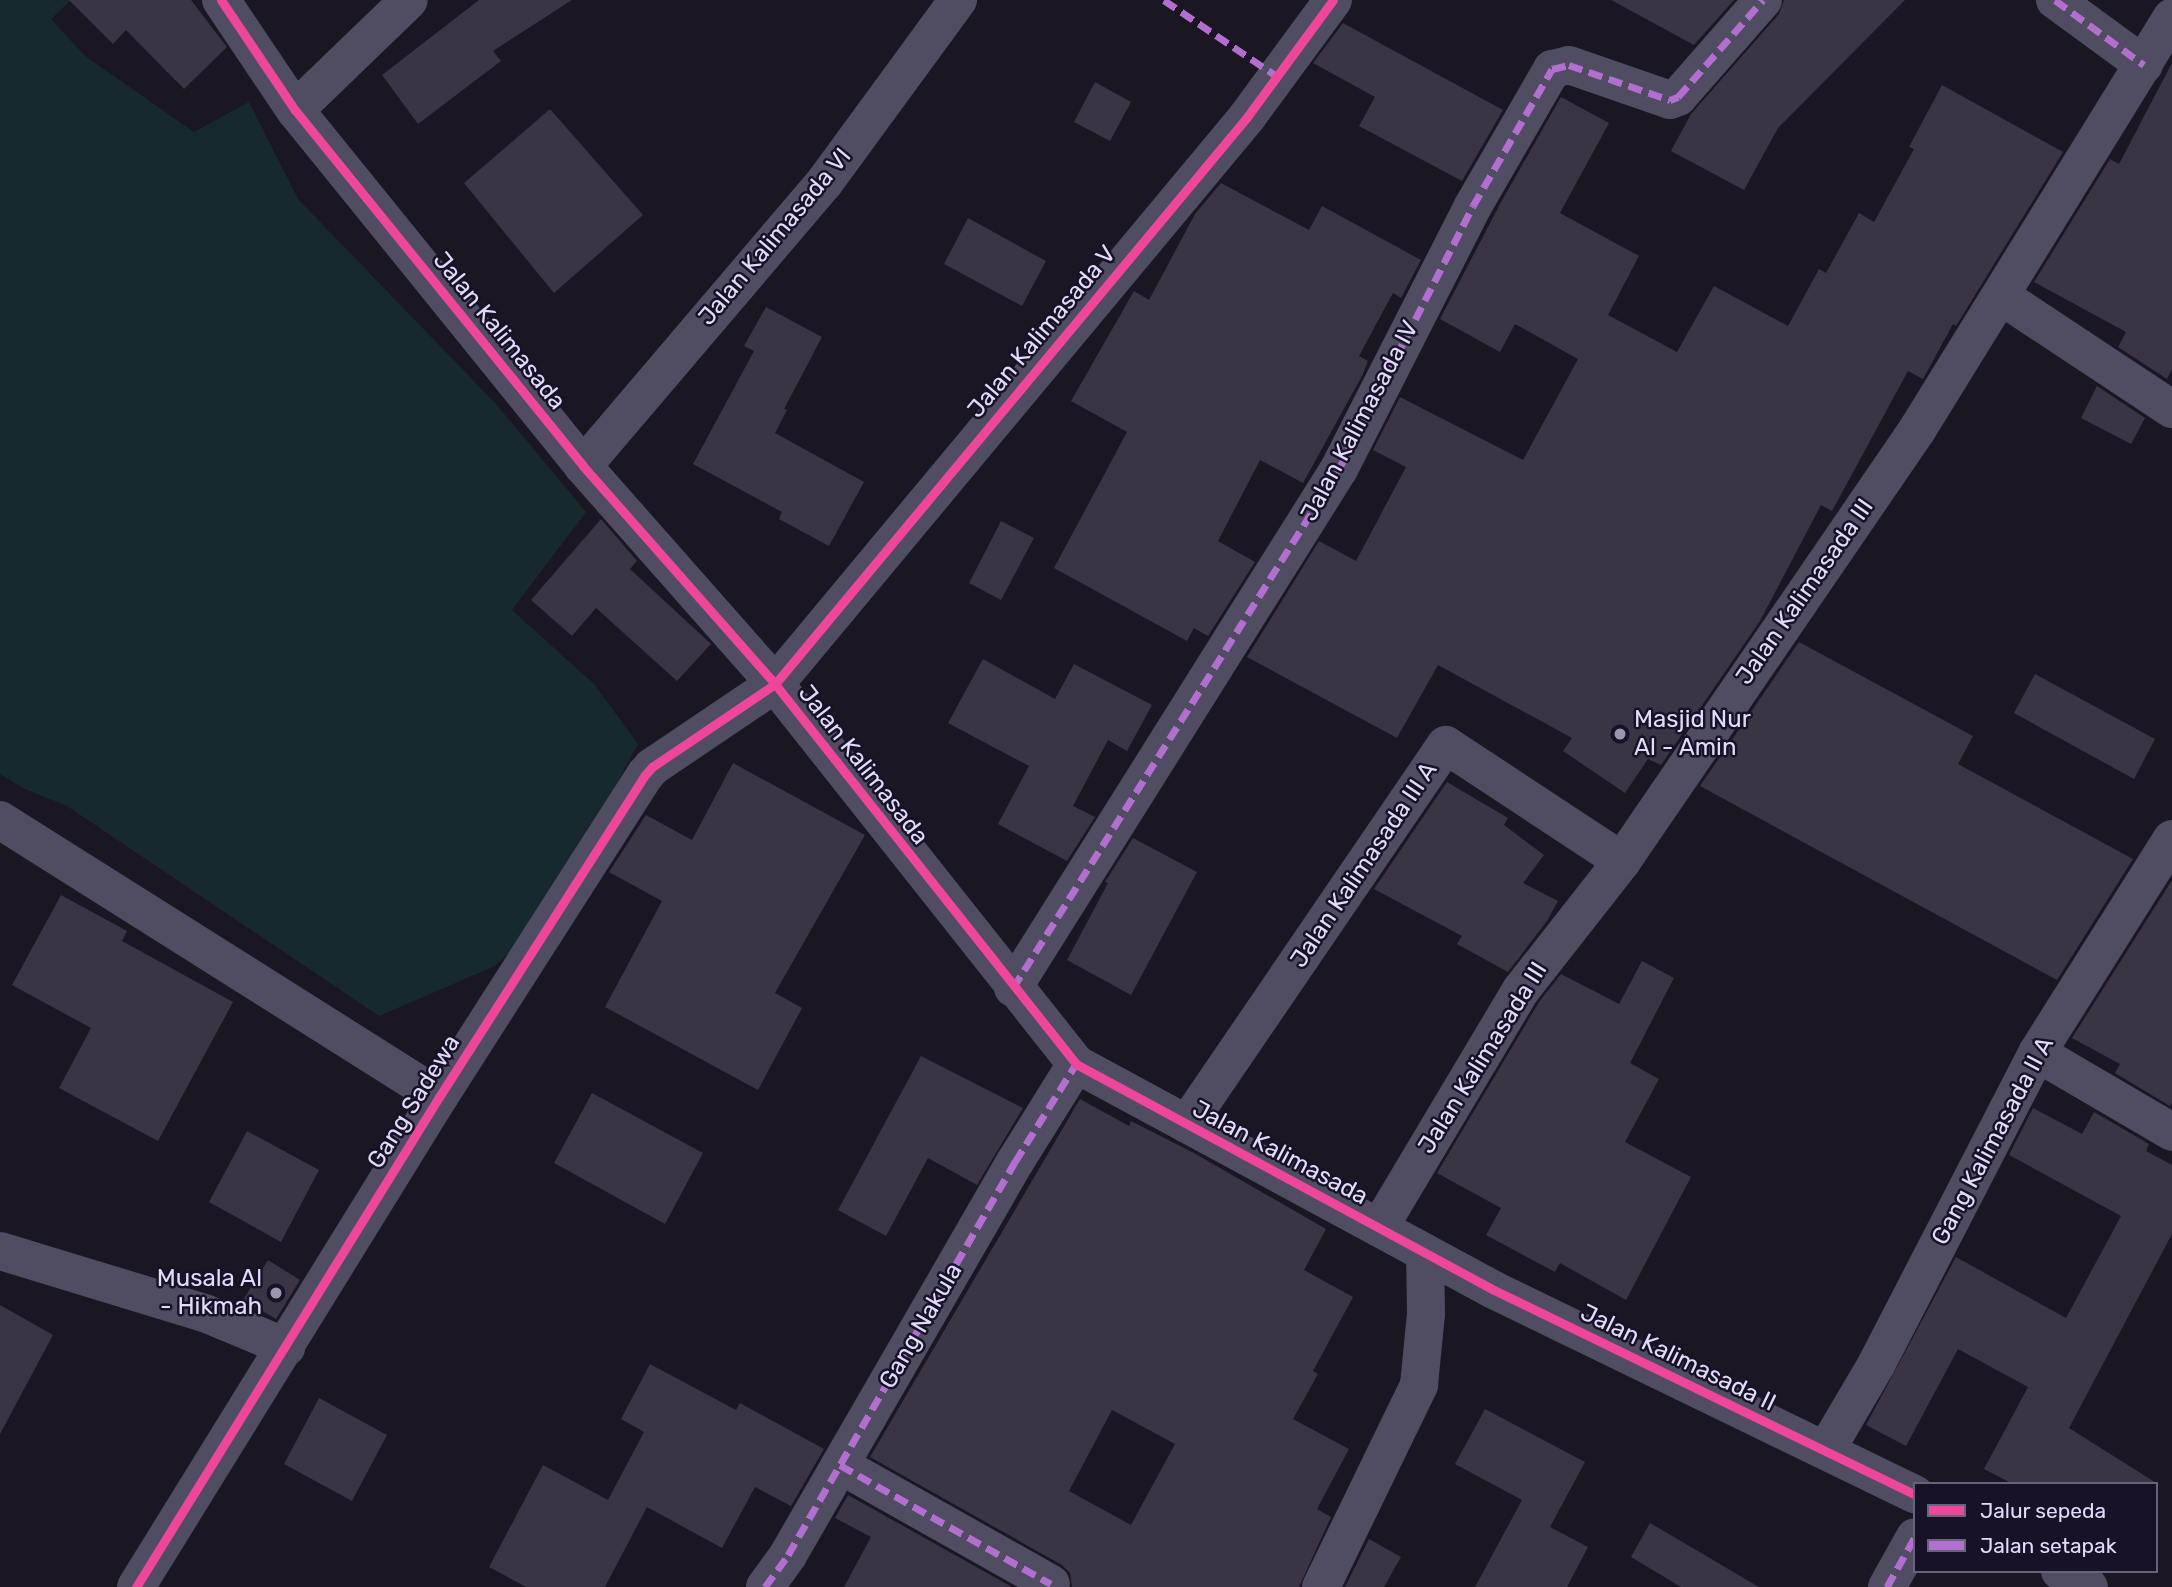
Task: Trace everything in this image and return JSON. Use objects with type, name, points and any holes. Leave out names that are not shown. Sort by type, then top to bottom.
[{"type":"street","name":"Jalan Kalimasada","points":[[221,0],[288,101],[583,466],[775,684],[1013,988],[1076,1064],[1425,1253]]},
{"type":"street","points":[[288,101],[409,0]]},
{"type":"street","name":"Jalan Kalimasada VI","points":[[583,466],[824,183],[958,0]]},
{"type":"street","name":"Jalan Kalimasada V","points":[[775,684],[1247,117],[1333,0]]},
{"type":"street","name":"Jalan Kalimasada IV","points":[[1013,988],[1339,469],[1473,206],[1552,69],[1569,65],[1660,99],[1678,97],[1763,0]]},
{"type":"street","points":[[2055,0],[2144,65]]},
{"type":"street","name":"Jalan Kalimasada III","points":[[1379,1228],[1521,990],[1622,860],[1917,430],[2172,17]]},
{"type":"street","points":[[2001,296],[2172,409]]},
{"type":"street","name":"Gang Sadewa","points":[[136,1587],[439,1097],[645,775],[652,767],[775,684]]},
{"type":"street","name":"Jalan Kalimasada III A","points":[[1187,1124],[1447,745],[1622,860]]},
{"type":"street","points":[[0,820],[439,1097]]},
{"type":"street","name":"Gang Kalimasada II A","points":[[1826,1450],[1877,1365],[2037,1053],[2172,840]]},
{"type":"street","points":[[2037,1053],[2172,1132]]},
{"type":"street","name":"Gang Nakula","points":[[765,1587],[788,1555],[1015,1162],[1076,1064]]},
{"type":"street","points":[[0,1251],[208,1314],[286,1347]]},
{"type":"street","points":[[1321,1587],[1419,1385],[1426,1314],[1425,1253]]},
{"type":"street","name":"Jalan Kalimasada II","points":[[1425,1253],[1494,1290],[1913,1493]]},
{"type":"street","points":[[840,1465],[1051,1584]]},
{"type":"street","points":[[1887,1587],[1913,1541]]},
{"type":"street","points":[[2064,1573],[2089,1587]]},
{"type":"green space","points":[[0,0],[71,0],[51,19],[85,56],[194,132],[249,102],[298,199],[495,403],[586,512],[512,610],[594,684],[638,744],[542,922],[495,966],[379,1016],[67,806],[25,789],[0,774]]},
{"type":"building","points":[[69,0],[191,0],[227,47],[184,89],[126,30],[113,44]]},
{"type":"building","points":[[479,0],[572,0],[493,51],[501,61],[418,124],[382,75]]},
{"type":"building","points":[[1611,0],[1734,0],[1694,45]]},
{"type":"building","points":[[1784,0],[1905,0],[1778,128],[1744,190],[1671,151],[1691,114],[1779,14]]},
{"type":"building","points":[[1343,23],[1503,110],[1462,181],[1359,126],[1375,97],[1313,63]]},
{"type":"building","points":[[2172,63],[2172,369],[2167,379],[2118,347],[2126,332],[2034,282],[2110,159],[2119,164]]},
{"type":"building","points":[[1095,82],[1131,102],[1110,141],[1074,122]]},
{"type":"building","points":[[1942,85],[2063,152],[1956,326],[1953,324],[1923,379],[1908,371],[1832,511],[1821,505],[1760,621],[1661,765],[1648,759],[1625,793],[1563,751],[1572,738],[1438,665],[1397,738],[1247,657],[1319,541],[1356,561],[1406,467],[1373,450],[1400,397],[1523,460],[1578,359],[1515,324],[1500,352],[1440,319],[1501,202],[1561,97],[1609,123],[1560,213],[1639,256],[1608,315],[1677,352],[1714,286],[1788,326],[1819,269],[1826,273],[1859,213],[1874,222],[1914,149],[1909,147]]},
{"type":"building","points":[[550,109],[643,215],[554,293],[464,183]]},
{"type":"building","points":[[1221,183],[1309,230],[1322,206],[1421,260],[1401,298],[1393,293],[1359,356],[1368,361],[1362,376],[1303,483],[1260,460],[1218,541],[1255,562],[1208,636],[1194,628],[1187,641],[1054,568],[1127,432],[1071,401],[1134,291],[1149,300],[1195,214]]},
{"type":"building","points":[[968,218],[1046,261],[1022,306],[944,264]]},
{"type":"building","points":[[766,307],[822,337],[784,409],[787,410],[775,433],[864,482],[829,546],[779,519],[782,512],[693,464],[754,351],[744,346]]},
{"type":"building","points":[[2097,386],[2145,418],[2131,444],[2081,418]]},
{"type":"building","points":[[601,519],[637,561],[630,569],[711,644],[677,681],[596,608],[572,636],[531,600]]},
{"type":"building","points":[[1001,521],[1034,538],[1001,600],[969,583]]},
{"type":"building","points":[[1799,642],[1973,736],[1958,764],[2133,859],[2057,980],[1700,786]]},
{"type":"building","points":[[983,659],[1055,699],[1074,664],[1152,705],[1127,751],[1108,740],[1073,806],[1095,817],[1067,861],[998,824],[1029,766],[948,723]]},
{"type":"building","points":[[2035,674],[2155,739],[2134,779],[2014,713]]},
{"type":"building","points":[[733,763],[865,835],[775,993],[802,1008],[758,1090],[605,1007],[662,901],[609,872],[646,815],[692,840]]},
{"type":"building","points":[[1447,782],[1508,818],[1504,825],[1544,855],[1523,883],[1558,901],[1547,921],[1508,972],[1457,944],[1462,936],[1374,889]]},
{"type":"building","points":[[1133,838],[1197,872],[1131,995],[1067,960],[1108,883],[1105,882]]},
{"type":"building","points":[[2172,880],[2170,1106],[2115,1073],[2120,1064],[2072,1038]]},
{"type":"building","points":[[61,895],[127,931],[122,941],[233,1002],[158,1141],[59,1088],[91,1028],[12,985]]},
{"type":"building","points":[[1642,961],[1674,978],[1630,1063],[1659,1079],[1625,1142],[1691,1177],[1626,1300],[1560,1263],[1555,1272],[1486,1235],[1501,1208],[1437,1173],[1539,1002],[1561,974],[1619,1004]]},
{"type":"building","points":[[921,1056],[1023,1108],[977,1185],[928,1158],[886,1236],[838,1210]]},
{"type":"building","points":[[592,1093],[703,1153],[665,1224],[554,1163]]},
{"type":"building","points":[[1080,1099],[1129,1126],[1131,1121],[1194,1153],[1326,1229],[1304,1270],[1353,1297],[1313,1371],[1318,1374],[1293,1419],[1349,1449],[1317,1509],[1331,1517],[1299,1587],[1072,1587],[1070,1573],[1062,1565],[870,1457]],"holes":[[[1112,1410],[1175,1444],[1131,1525],[1069,1491]]]},
{"type":"building","points":[[2033,1108],[2082,1134],[2094,1112],[2149,1144],[2146,1151],[2172,1165],[2172,1234],[2069,1428],[2155,1482],[2009,1482],[1984,1469],[2028,1387],[1958,1349],[1906,1446],[1866,1425],[1956,1257],[2066,1318],[2121,1216],[2009,1155]]},
{"type":"building","points":[[247,1131],[319,1170],[281,1242],[209,1202]]},
{"type":"building","name":"Musala Al - Hikmah","points":[[268,1260],[300,1280],[276,1319],[243,1300]]},
{"type":"building","points":[[0,1305],[53,1335],[0,1434]]},
{"type":"building","points":[[650,1364],[736,1410],[740,1403],[824,1449],[791,1506],[755,1487],[722,1548],[647,1507],[605,1587],[526,1587],[489,1567],[543,1465],[608,1500],[644,1432],[621,1419]]},
{"type":"building","points":[[319,1398],[387,1435],[352,1501],[284,1464]]},
{"type":"building","points":[[1485,1409],[1585,1462],[1550,1527],[1588,1547],[1567,1587],[1475,1587],[1522,1500],[1455,1464]]},
{"type":"building","points":[[848,1495],[1012,1587],[844,1587],[871,1537],[835,1518]]},
{"type":"building","points":[[1650,1523],[1759,1587],[1681,1587],[1631,1557]]},
{"type":"building","points":[[1369,1539],[1401,1557],[1384,1587],[1345,1587]]},
{"type":"marked path","points":[[1164,0],[1278,77]]},
{"type":"marked path","points":[[1013,988],[1339,469],[1473,206],[1552,69],[1569,65],[1670,100],[1678,97],[1763,0]]},
{"type":"marked path","points":[[2055,0],[2144,65]]},
{"type":"marked path","points":[[765,1587],[788,1555],[1015,1162],[1076,1064]]},
{"type":"marked path","points":[[840,1465],[1051,1584]]},
{"type":"marked path","points":[[1887,1587],[1913,1541]]},
{"type":"cycle path","points":[[221,0],[295,110],[583,466],[775,684],[1076,1064],[1494,1290],[1913,1493]]},
{"type":"cycle path","points":[[136,1587],[439,1097],[645,775],[652,767],[775,684],[1247,117],[1333,0]]},
{"type":"place","name":"Masjid Nur Al - Amin","points":[[1620,734]]},
{"type":"place","name":"Musala Al - Hikmah","points":[[276,1293]]}]
